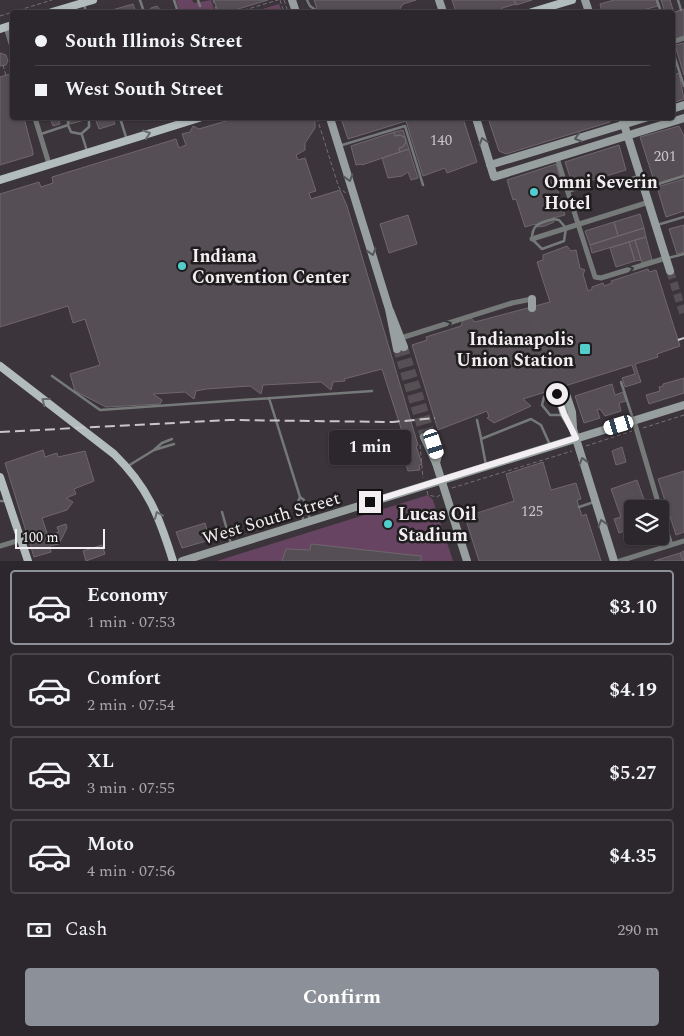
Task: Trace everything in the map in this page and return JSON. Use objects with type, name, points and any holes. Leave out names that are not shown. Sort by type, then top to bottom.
[{"type":"main road","points":[[59,10],[92,0]]},
{"type":"main road","points":[[539,10],[572,0]]},
{"type":"main road","points":[[477,120],[494,177],[684,118]]},
{"type":"main road","points":[[0,180],[192,120]]},
{"type":"main road","points":[[331,120],[401,348],[401,338],[389,309]]},
{"type":"main road","points":[[490,165],[623,121],[670,271]]},
{"type":"main road","points":[[532,299],[532,308]]},
{"type":"main road","points":[[0,366],[114,454],[127,467],[156,509],[173,561]]},
{"type":"main road","points":[[560,392],[614,561]]},
{"type":"main road","name":"West South Street","points":[[182,561],[684,405]]},
{"type":"main road","points":[[425,438],[436,463],[467,561]]},
{"type":"main road","points":[[0,477],[4,501],[28,561]]},
{"type":"street","points":[[6,27],[10,40]]},
{"type":"street","points":[[36,120],[49,164]]},
{"type":"street","points":[[557,158],[595,277],[601,278],[666,258]]},
{"type":"street","points":[[532,239],[648,202]]},
{"type":"street","points":[[401,338],[512,303],[532,299]]},
{"type":"street","points":[[634,421],[657,500]]},
{"type":"street","points":[[669,538],[671,545]]},
{"type":"street","points":[[0,546],[20,540]]},
{"type":"street","points":[[620,561],[684,541]]},
{"type":"lane","points":[[198,0],[200,6]]},
{"type":"lane","points":[[307,0],[310,6],[316,10]]},
{"type":"lane","points":[[678,0],[681,10]]},
{"type":"lane","points":[[83,3],[85,10]]},
{"type":"lane","points":[[675,58],[684,86]]},
{"type":"lane","points":[[68,120],[71,132],[81,134]]},
{"type":"lane","points":[[81,134],[89,127],[89,120]]},
{"type":"lane","points":[[121,120],[127,140]]},
{"type":"lane","points":[[40,134],[68,126]]},
{"type":"lane","points":[[339,146],[405,126],[423,185]]},
{"type":"lane","points":[[81,134],[88,152]]},
{"type":"lane","points":[[624,180],[640,175]]},
{"type":"lane","points":[[644,189],[684,176]]},
{"type":"lane","points":[[567,192],[586,186],[590,188]]},
{"type":"lane","points":[[656,226],[684,217]]},
{"type":"lane","points":[[553,219],[559,220],[566,228],[566,235],[561,244],[542,249],[532,239],[536,224],[553,219]]},
{"type":"lane","points":[[666,258],[684,254]]},
{"type":"lane","points":[[52,376],[100,410],[372,391]]},
{"type":"lane","points":[[621,382],[634,421]]},
{"type":"lane","points":[[560,392],[544,397],[542,405],[550,414],[568,414]]},
{"type":"lane","points":[[269,398],[300,497],[304,500],[308,522]]},
{"type":"lane","points":[[481,439],[531,419],[541,425],[550,446]]},
{"type":"lane","points":[[477,420],[486,466]]},
{"type":"lane","points":[[127,467],[162,443],[172,440]]},
{"type":"lane","points":[[154,450],[174,444]]},
{"type":"lane","points":[[300,497],[298,502],[308,522]]},
{"type":"lane","points":[[579,507],[596,502]]},
{"type":"lane","points":[[222,512],[232,546]]},
{"type":"path","points":[[20,10],[52,0]]},
{"type":"path","points":[[250,10],[279,0]]},
{"type":"path","points":[[3,66],[6,76]]},
{"type":"path","points":[[318,120],[339,188],[346,194]]},
{"type":"path","points":[[642,428],[684,415]]},
{"type":"path","points":[[588,446],[632,431]]},
{"type":"path","points":[[422,474],[425,438]]},
{"type":"path","points":[[454,487],[569,452]]},
{"type":"path","points":[[428,495],[437,496]]},
{"type":"shaded area","points":[[176,0],[192,0],[194,3],[211,0],[214,10],[179,10]]},
{"type":"shaded area","points":[[279,4],[281,10],[259,10]]},
{"type":"shaded area","name":"Lucas Oil Stadium","points":[[428,495],[433,500],[453,561],[217,561]]},
{"type":"building","points":[[214,0],[268,0],[235,10],[217,10]]},
{"type":"building","points":[[314,0],[416,0],[403,4],[399,10],[317,10]]},
{"type":"building","points":[[452,0],[514,0],[516,4],[502,8],[502,10],[455,10]]},
{"type":"building","points":[[514,0],[532,0],[516,5]]},
{"type":"building","points":[[614,0],[656,0],[658,6],[643,10],[602,10],[600,4]]},
{"type":"building","points":[[661,0],[670,0],[673,10],[664,10]]},
{"type":"building","points":[[133,4],[135,10],[112,10]]},
{"type":"building","points":[[157,6],[160,10],[150,10]]},
{"type":"building","points":[[684,9],[684,37],[675,41],[675,12]]},
{"type":"building","points":[[684,43],[684,75],[675,45]]},
{"type":"building","points":[[0,53],[6,55],[8,61],[6,65],[0,66]]},
{"type":"building","points":[[679,73],[684,99],[675,102],[675,74]]},
{"type":"building","points":[[10,74],[10,120],[25,120],[33,155],[0,165],[0,77]]},
{"type":"building","points":[[51,120],[59,120],[60,124],[53,126]]},
{"type":"building","points":[[69,120],[84,120],[70,124]]},
{"type":"building","points":[[96,120],[114,120],[115,124],[99,129]]},
{"type":"building","name":"Indiana Convention Center","points":[[229,120],[315,120],[315,128],[305,143],[305,150],[296,155],[298,160],[305,158],[316,191],[309,193],[311,199],[340,190],[347,206],[418,445],[416,446],[422,464],[419,465],[420,470],[408,471],[403,453],[408,450],[382,369],[344,379],[345,381],[333,382],[331,390],[321,382],[263,385],[261,394],[250,386],[206,389],[196,391],[194,399],[185,392],[153,394],[162,400],[160,404],[106,407],[75,391],[70,374],[100,365],[85,319],[73,323],[68,306],[0,327],[0,194],[39,182],[41,187],[53,183],[52,177],[176,139],[179,148],[186,145],[182,134],[190,132],[193,126],[199,129]]},
{"type":"building","points":[[342,120],[406,121],[348,139]]},
{"type":"building","points":[[406,120],[464,120],[477,162],[447,173],[445,168],[423,176]]},
{"type":"building","points":[[489,120],[610,120],[610,122],[506,154],[499,151]]},
{"type":"building","points":[[679,126],[684,136],[684,175],[655,184],[640,137]]},
{"type":"building","points":[[403,130],[409,149],[400,152],[399,148],[403,147],[406,143],[405,138],[400,135],[395,136],[394,132]]},
{"type":"building","points":[[394,132],[395,136],[405,137],[406,142],[403,147],[399,148],[400,152],[362,165],[356,165],[351,146]]},
{"type":"building","points":[[619,145],[626,170],[573,186],[565,162]]},
{"type":"building","points":[[409,149],[418,178],[411,180],[408,172],[402,176],[388,178],[382,158]]},
{"type":"building","name":"Omni Severin Hotel","points":[[556,164],[560,177],[557,178],[559,184],[556,185],[565,215],[553,218],[554,222],[545,226],[537,227],[535,224],[525,227],[516,199],[513,200],[507,180]]},
{"type":"building","points":[[684,179],[684,211],[666,217],[657,187]]},
{"type":"building","points":[[640,214],[644,228],[618,236],[614,222]]},
{"type":"building","points":[[408,215],[417,244],[389,253],[380,224]]},
{"type":"building","points":[[614,222],[618,236],[590,245],[585,231]]},
{"type":"building","points":[[684,225],[684,252],[677,254],[669,229]]},
{"type":"building","points":[[644,228],[646,237],[592,253],[590,245]]},
{"type":"building","points":[[646,237],[652,260],[642,263],[635,240]]},
{"type":"building","points":[[635,240],[641,260],[635,261],[629,242]]},
{"type":"building","points":[[629,242],[635,261],[616,267],[610,248]]},
{"type":"building","name":"Indianapolis Union Station","points":[[567,246],[571,251],[576,250],[580,268],[585,270],[583,274],[588,291],[592,287],[603,283],[604,286],[612,283],[611,281],[648,269],[649,272],[656,270],[680,346],[657,354],[658,357],[635,364],[641,382],[625,387],[622,378],[635,374],[632,365],[523,399],[531,406],[494,423],[487,418],[489,417],[487,411],[438,430],[412,345],[427,340],[426,337],[461,326],[463,320],[471,318],[475,322],[550,302],[537,262],[543,260],[543,255]]},
{"type":"building","points":[[684,378],[684,393],[649,404],[646,395],[660,391],[659,387],[663,386],[663,384]]},
{"type":"building","points":[[612,384],[615,395],[623,392],[626,401],[619,403],[621,411],[605,416],[600,409],[597,410],[600,418],[584,423],[575,396]]},
{"type":"building","points":[[622,447],[626,462],[616,465],[612,451]]},
{"type":"building","points":[[43,450],[45,457],[57,453],[58,457],[85,451],[94,481],[74,489],[76,494],[66,498],[73,502],[67,510],[42,518],[48,536],[59,532],[57,527],[66,524],[67,528],[59,544],[50,546],[51,552],[34,557],[5,463]]},
{"type":"building","points":[[543,462],[551,490],[576,483],[581,499],[577,500],[579,507],[582,516],[586,514],[601,561],[479,561],[465,517],[514,501],[506,474]]},
{"type":"building","points":[[684,471],[684,532],[676,535],[669,513],[669,500],[665,500],[658,479]]},
{"type":"building","points":[[637,480],[644,500],[624,500],[624,531],[619,533],[614,519],[621,517],[611,489]]},
{"type":"building","points":[[205,523],[210,540],[182,548],[176,532]]},
{"type":"building","name":"Lucas Oil Stadium","points":[[311,544],[421,556],[421,561],[282,561],[286,549],[310,550]]},
{"type":"building","points":[[102,545],[105,554],[86,561],[83,551]]},
{"type":"building","points":[[684,551],[684,561],[683,561],[680,553]]},
{"type":"building","points":[[680,553],[683,561],[654,561]]},
{"type":"tunnel","points":[[670,271],[684,316]]},
{"type":"tunnel","points":[[532,308],[556,389]]},
{"type":"tunnel","points":[[404,347],[431,433]]},
{"type":"tunnel","points":[[397,349],[424,437]]},
{"type":"railway","points":[[678,340],[684,338]]},
{"type":"railway","points":[[0,432],[230,420],[393,422],[435,418]]},
{"type":"place","name":"Omni Severin Hotel","points":[[534,192]]},
{"type":"place","name":"Indiana Convention Center","points":[[182,266]]},
{"type":"place","name":"Indianapolis Union Station","points":[[585,349]]},
{"type":"place","name":"Lucas Oil Stadium","points":[[388,524]]},
{"type":"route","points":[[370,502],[576,438],[564,414],[557,394]]}]
